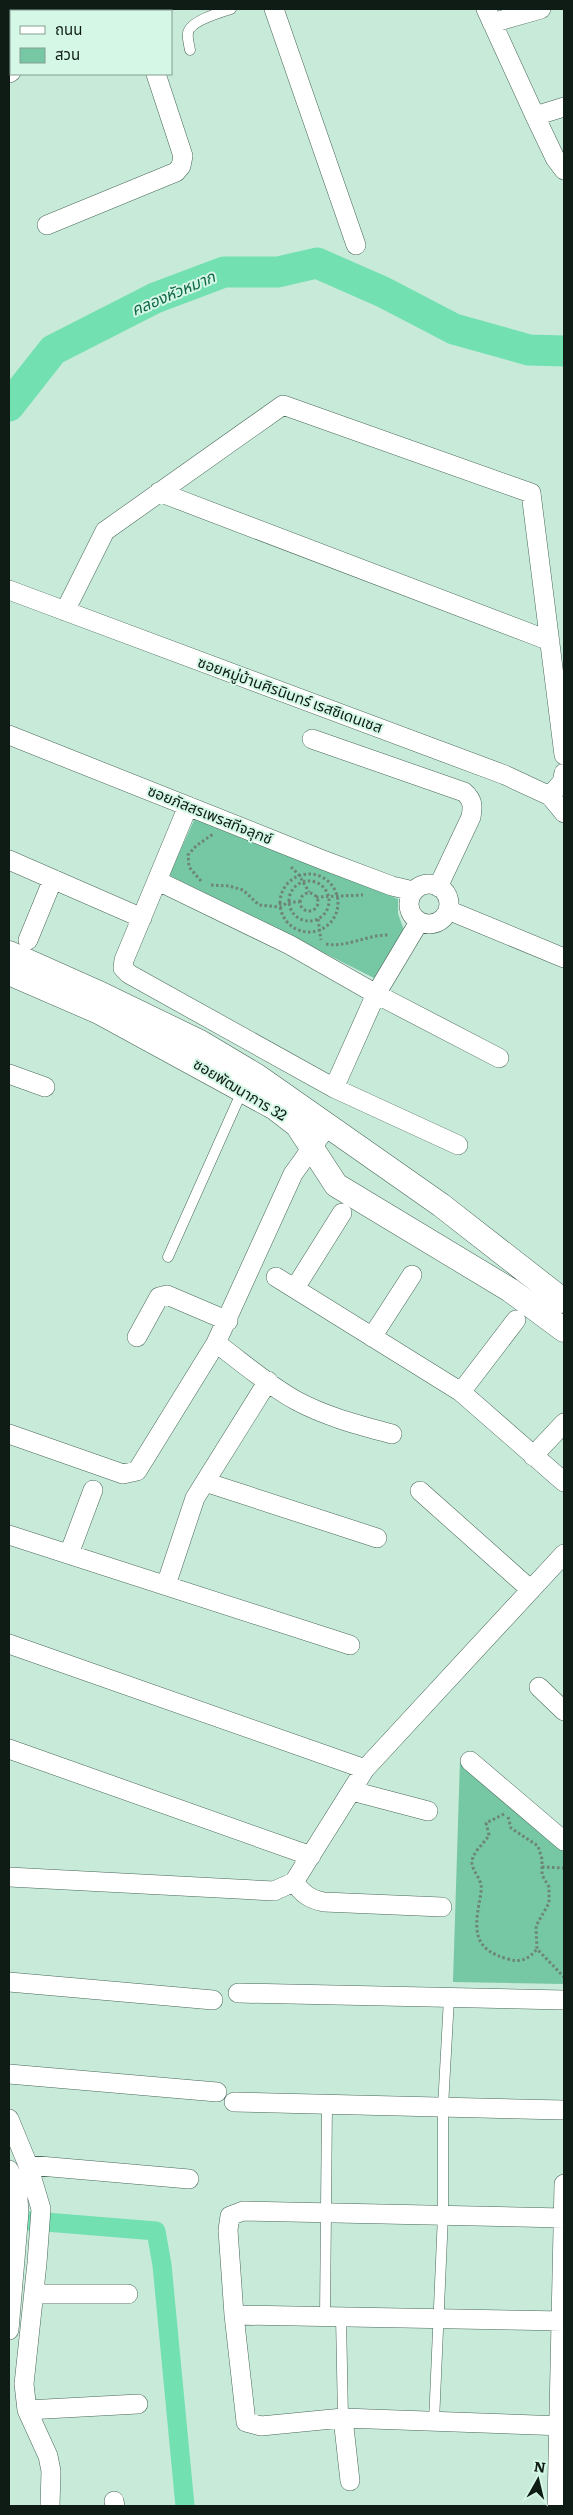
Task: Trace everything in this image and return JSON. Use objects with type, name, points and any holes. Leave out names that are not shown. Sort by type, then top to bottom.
[{"type":"street","points":[[274,9],[356,245]]},
{"type":"street","points":[[541,9],[489,16],[555,158],[564,170]]},
{"type":"street","points":[[47,225],[176,172],[181,166],[183,156],[156,75]]},
{"type":"street","points":[[535,116],[564,107]]},
{"type":"street","points":[[65,611],[105,531],[283,405],[531,493],[564,755]]},
{"type":"street","points":[[159,492],[550,641]]},
{"type":"street","name":"ซอยหมู่บ้านศิรนินทร์ เรสซิเดนเซส","points":[[9,590],[505,775],[550,796],[564,813]]},
{"type":"street","name":"ซอยภัสสรเพรสทีจลุกซ์","points":[[9,735],[392,886],[413,891],[425,884],[438,887]]},
{"type":"street","points":[[312,739],[464,792],[470,798],[473,806],[471,817],[438,887],[447,897],[448,910],[436,923],[414,929]]},
{"type":"street","points":[[550,796],[562,782],[564,773]]},
{"type":"street","points":[[188,806],[124,960],[123,968],[129,974],[334,1088],[458,1145]]},
{"type":"street","points":[[9,860],[142,918]]},
{"type":"street","points":[[28,940],[53,879]]},
{"type":"street","points":[[158,881],[290,944],[376,994],[499,1058]]},
{"type":"street","points":[[334,1088],[376,994],[414,929],[414,918],[408,901],[413,891]]},
{"type":"street","points":[[448,910],[564,958]]},
{"type":"street","name":"ซอยพัฒนาการ 32","points":[[10,971],[99,1012],[275,1108],[297,1125],[336,1185],[510,1290],[564,1330]]},
{"type":"street","name":"ซอยพัฒนาการ 32","points":[[10,971],[100,994],[200,1042],[257,1076],[440,1204],[564,1302]]},
{"type":"street","points":[[9,1074],[45,1087]]},
{"type":"street","points":[[9,1434],[123,1474],[131,1474],[137,1471],[216,1343],[228,1321],[293,1174],[328,1125]]},
{"type":"street","points":[[295,1288],[342,1213]]},
{"type":"street","points":[[372,1337],[412,1275]]},
{"type":"street","points":[[276,1277],[461,1392],[564,1482]]},
{"type":"street","points":[[137,1337],[159,1297],[167,1296],[228,1321]]},
{"type":"street","points":[[461,1392],[516,1320]]},
{"type":"street","points":[[216,1343],[268,1381],[308,1406],[356,1424],[392,1434]]},
{"type":"street","points":[[166,1585],[192,1507],[205,1482],[268,1381]]},
{"type":"street","points":[[534,1456],[564,1423]]},
{"type":"street","points":[[205,1482],[377,1538]]},
{"type":"street","points":[[69,1554],[92,1490]]},
{"type":"street","points":[[420,1491],[531,1590]]},
{"type":"street","points":[[9,1535],[350,1645]]},
{"type":"street","points":[[9,1877],[274,1891],[294,1882],[365,1770],[564,1554]]},
{"type":"street","points":[[9,1644],[365,1770]]},
{"type":"street","points":[[539,1688],[564,1711]]},
{"type":"street","points":[[9,1749],[311,1856]]},
{"type":"street","points":[[470,1761],[564,1841]]},
{"type":"street","points":[[352,1791],[428,1811]]},
{"type":"street","points":[[294,1882],[302,1893],[311,1899],[324,1902],[442,1907]]},
{"type":"street","points":[[9,1982],[213,2000]]},
{"type":"street","points":[[238,1993],[564,2000]]},
{"type":"street","points":[[9,2074],[217,2092]]},
{"type":"street","points":[[234,2102],[564,2110]]},
{"type":"street","points":[[9,2119],[28,2165],[41,2209],[24,2384],[27,2410],[49,2464],[50,2506]]},
{"type":"street","points":[[28,2165],[189,2179]]},
{"type":"street","points":[[9,2170],[17,2186],[19,2212],[9,2330]]},
{"type":"street","points":[[557,2506],[562,2426],[564,2184]]},
{"type":"street","points":[[562,2426],[343,2418],[261,2426],[246,2422],[234,2315],[228,2230],[230,2216],[243,2211],[564,2218]]},
{"type":"street","points":[[34,2294],[128,2294]]},
{"type":"street","points":[[234,2315],[563,2321]]},
{"type":"street","points":[[27,2410],[138,2404]]},
{"type":"street","points":[[343,2418],[350,2481]]},
{"type":"lane","points":[[190,50],[188,33],[190,28],[211,16],[231,9]]},
{"type":"lane","points":[[168,1257],[243,1089]]},
{"type":"lane","points":[[434,2422],[443,2215],[442,2107],[449,1998]]},
{"type":"lane","points":[[327,2104],[326,2213],[333,2316],[343,2418]]},
{"type":"path","points":[[215,833],[196,846],[188,855],[189,867],[200,880],[213,886],[229,886],[243,890],[259,905],[280,907],[289,902],[299,902]]},
{"type":"path","points":[[286,863],[299,875],[309,892],[316,897],[373,894],[392,886]]},
{"type":"path","points":[[312,873],[321,876],[329,881],[337,896],[338,908],[334,918],[328,925],[318,930],[300,931],[284,920],[280,907],[281,892],[286,884],[299,875],[312,873]]},
{"type":"path","points":[[302,883],[318,883],[328,896],[327,911],[318,919],[312,921],[298,919],[290,908],[289,902],[293,889],[302,883]]},
{"type":"path","points":[[299,902],[303,894],[309,892]]},
{"type":"path","points":[[299,902],[304,910],[310,911],[317,905],[316,897]]},
{"type":"path","points":[[318,919],[319,939],[324,944],[337,946],[360,938],[414,929]]},
{"type":"path","points":[[503,1813],[508,1817],[511,1828],[538,1846],[542,1859],[542,1875],[550,1887],[549,1903],[536,1926],[537,1949],[532,1956],[517,1962],[491,1952],[480,1944],[475,1931],[482,1886],[472,1864],[475,1852],[483,1846],[489,1835],[486,1823],[503,1813]]},
{"type":"path","points":[[542,1868],[564,1868]]},
{"type":"path","points":[[537,1949],[564,1977]]},
{"type":"green space","points":[[196,816],[398,899],[398,914],[404,930],[376,979],[169,875]]},
{"type":"green space","points":[[460,1760],[564,1848],[564,1984],[453,1982]]},
{"type":"waterway","name":"คลองหัวหมาก","points":[[9,406],[53,350],[155,298],[224,272],[278,272],[317,263],[383,292],[454,329],[529,350],[564,351]]},
{"type":"waterway","points":[[9,2219],[156,2231],[162,2265],[185,2506]]}]
